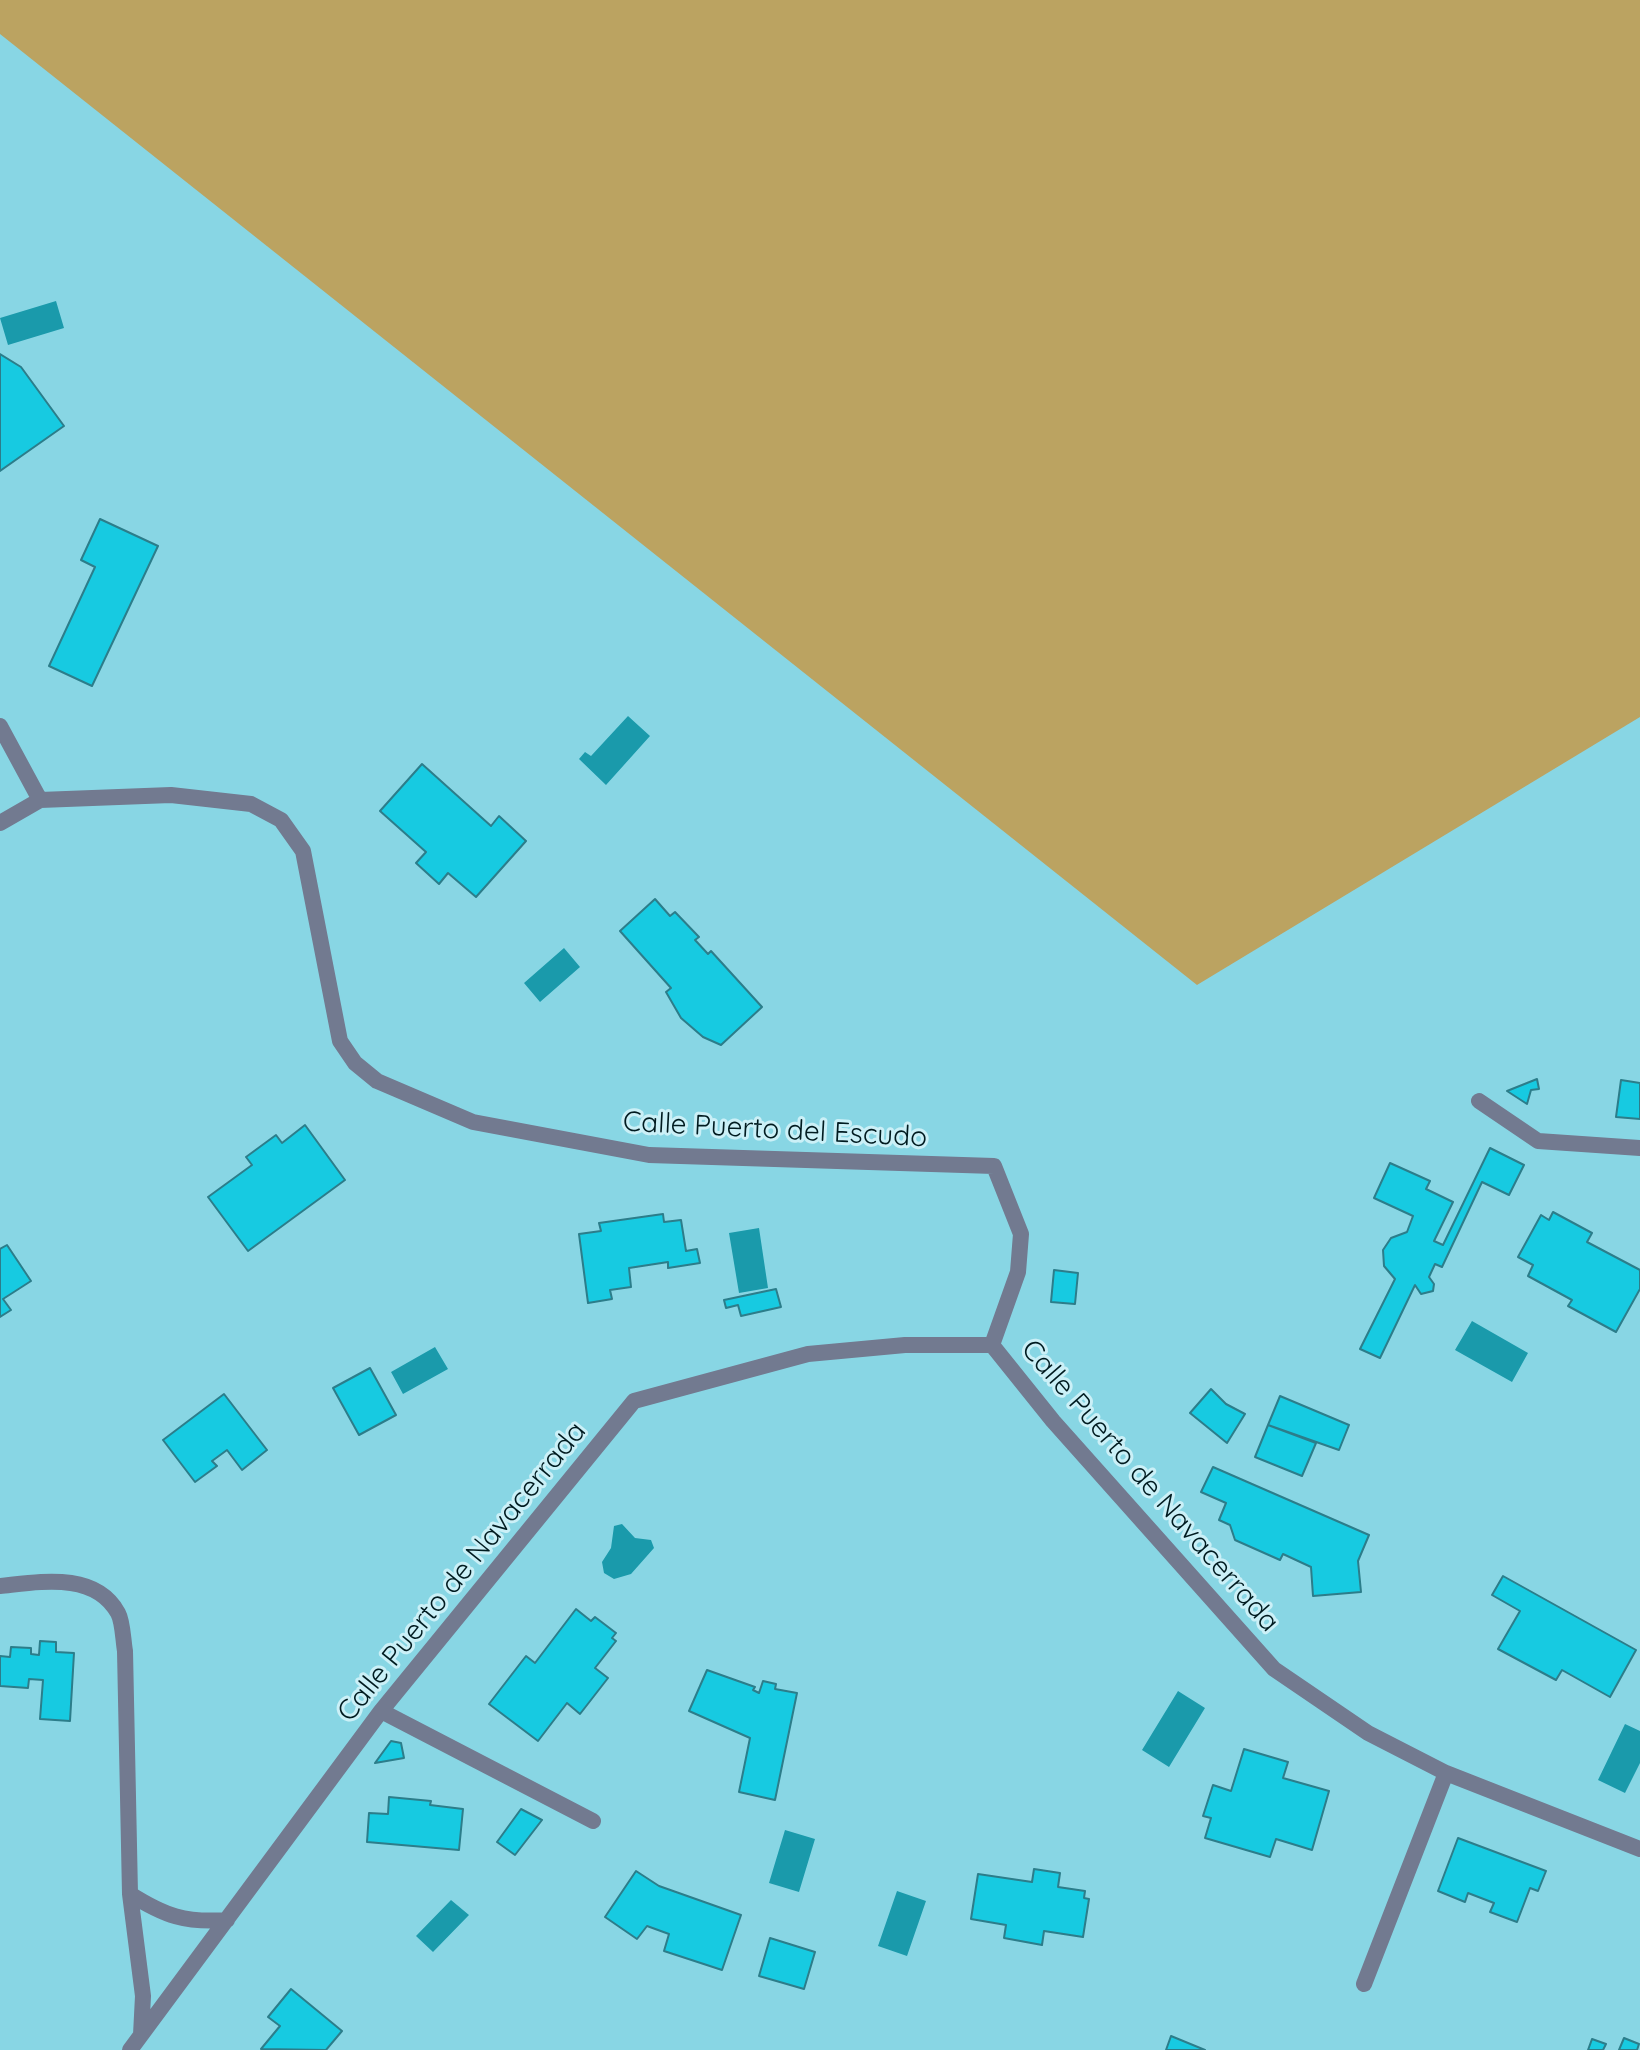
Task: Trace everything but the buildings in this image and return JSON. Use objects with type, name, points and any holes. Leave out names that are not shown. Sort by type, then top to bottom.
[{"type":"street","points":[[0,726],[40,800]]},
{"type":"street","name":"Calle Puerto del Escudo","points":[[0,823],[40,800],[171,795],[251,804],[281,820],[303,851],[340,1041],[355,1063],[377,1081],[473,1122],[649,1155],[994,1166],[1021,1234],[1018,1272],[992,1345]]},
{"type":"street","points":[[1479,1101],[1538,1141],[1640,1148]]},
{"type":"street","name":"Calle Puerto de Navacerrada","points":[[130,2050],[381,1711],[634,1401],[808,1354],[905,1345],[992,1345],[1053,1421],[1274,1669],[1368,1733],[1446,1773],[1640,1849]]},
{"type":"street","points":[[0,1586],[60,1580],[96,1590],[118,1613],[125,1651],[130,1894],[143,1996],[141,2035]]},
{"type":"street","points":[[381,1711],[593,1821]]},
{"type":"street","points":[[1364,1984],[1446,1773]]},
{"type":"street","points":[[130,1894],[162,1914],[200,1922],[227,1920]]},
{"type":"shaded area","points":[[0,0],[1640,0],[1640,717],[1197,985],[0,34]]},
{"type":"water","points":[[56,301],[64,328],[8,345],[0,318]]},
{"type":"water","points":[[628,716],[650,736],[606,785],[579,759],[585,752],[591,756]]},
{"type":"water","points":[[564,948],[580,967],[540,1002],[524,983]]},
{"type":"water","points":[[759,1228],[768,1288],[739,1293],[729,1233]]},
{"type":"water","points":[[1472,1321],[1528,1353],[1512,1382],[1455,1350]]},
{"type":"water","points":[[435,1347],[448,1369],[403,1394],[391,1372]]},
{"type":"water","points":[[622,1524],[635,1538],[651,1540],[654,1548],[631,1574],[614,1579],[604,1573],[602,1562],[611,1548],[614,1526]]},
{"type":"water","points":[[1178,1691],[1205,1708],[1169,1767],[1142,1750]]},
{"type":"water","points":[[1625,1724],[1640,1731],[1640,1763],[1625,1793],[1598,1780]]},
{"type":"water","points":[[785,1830],[815,1839],[799,1892],[769,1883]]},
{"type":"water","points":[[897,1891],[926,1901],[907,1956],[878,1946]]},
{"type":"water","points":[[451,1900],[469,1915],[433,1952],[416,1936]]}]
